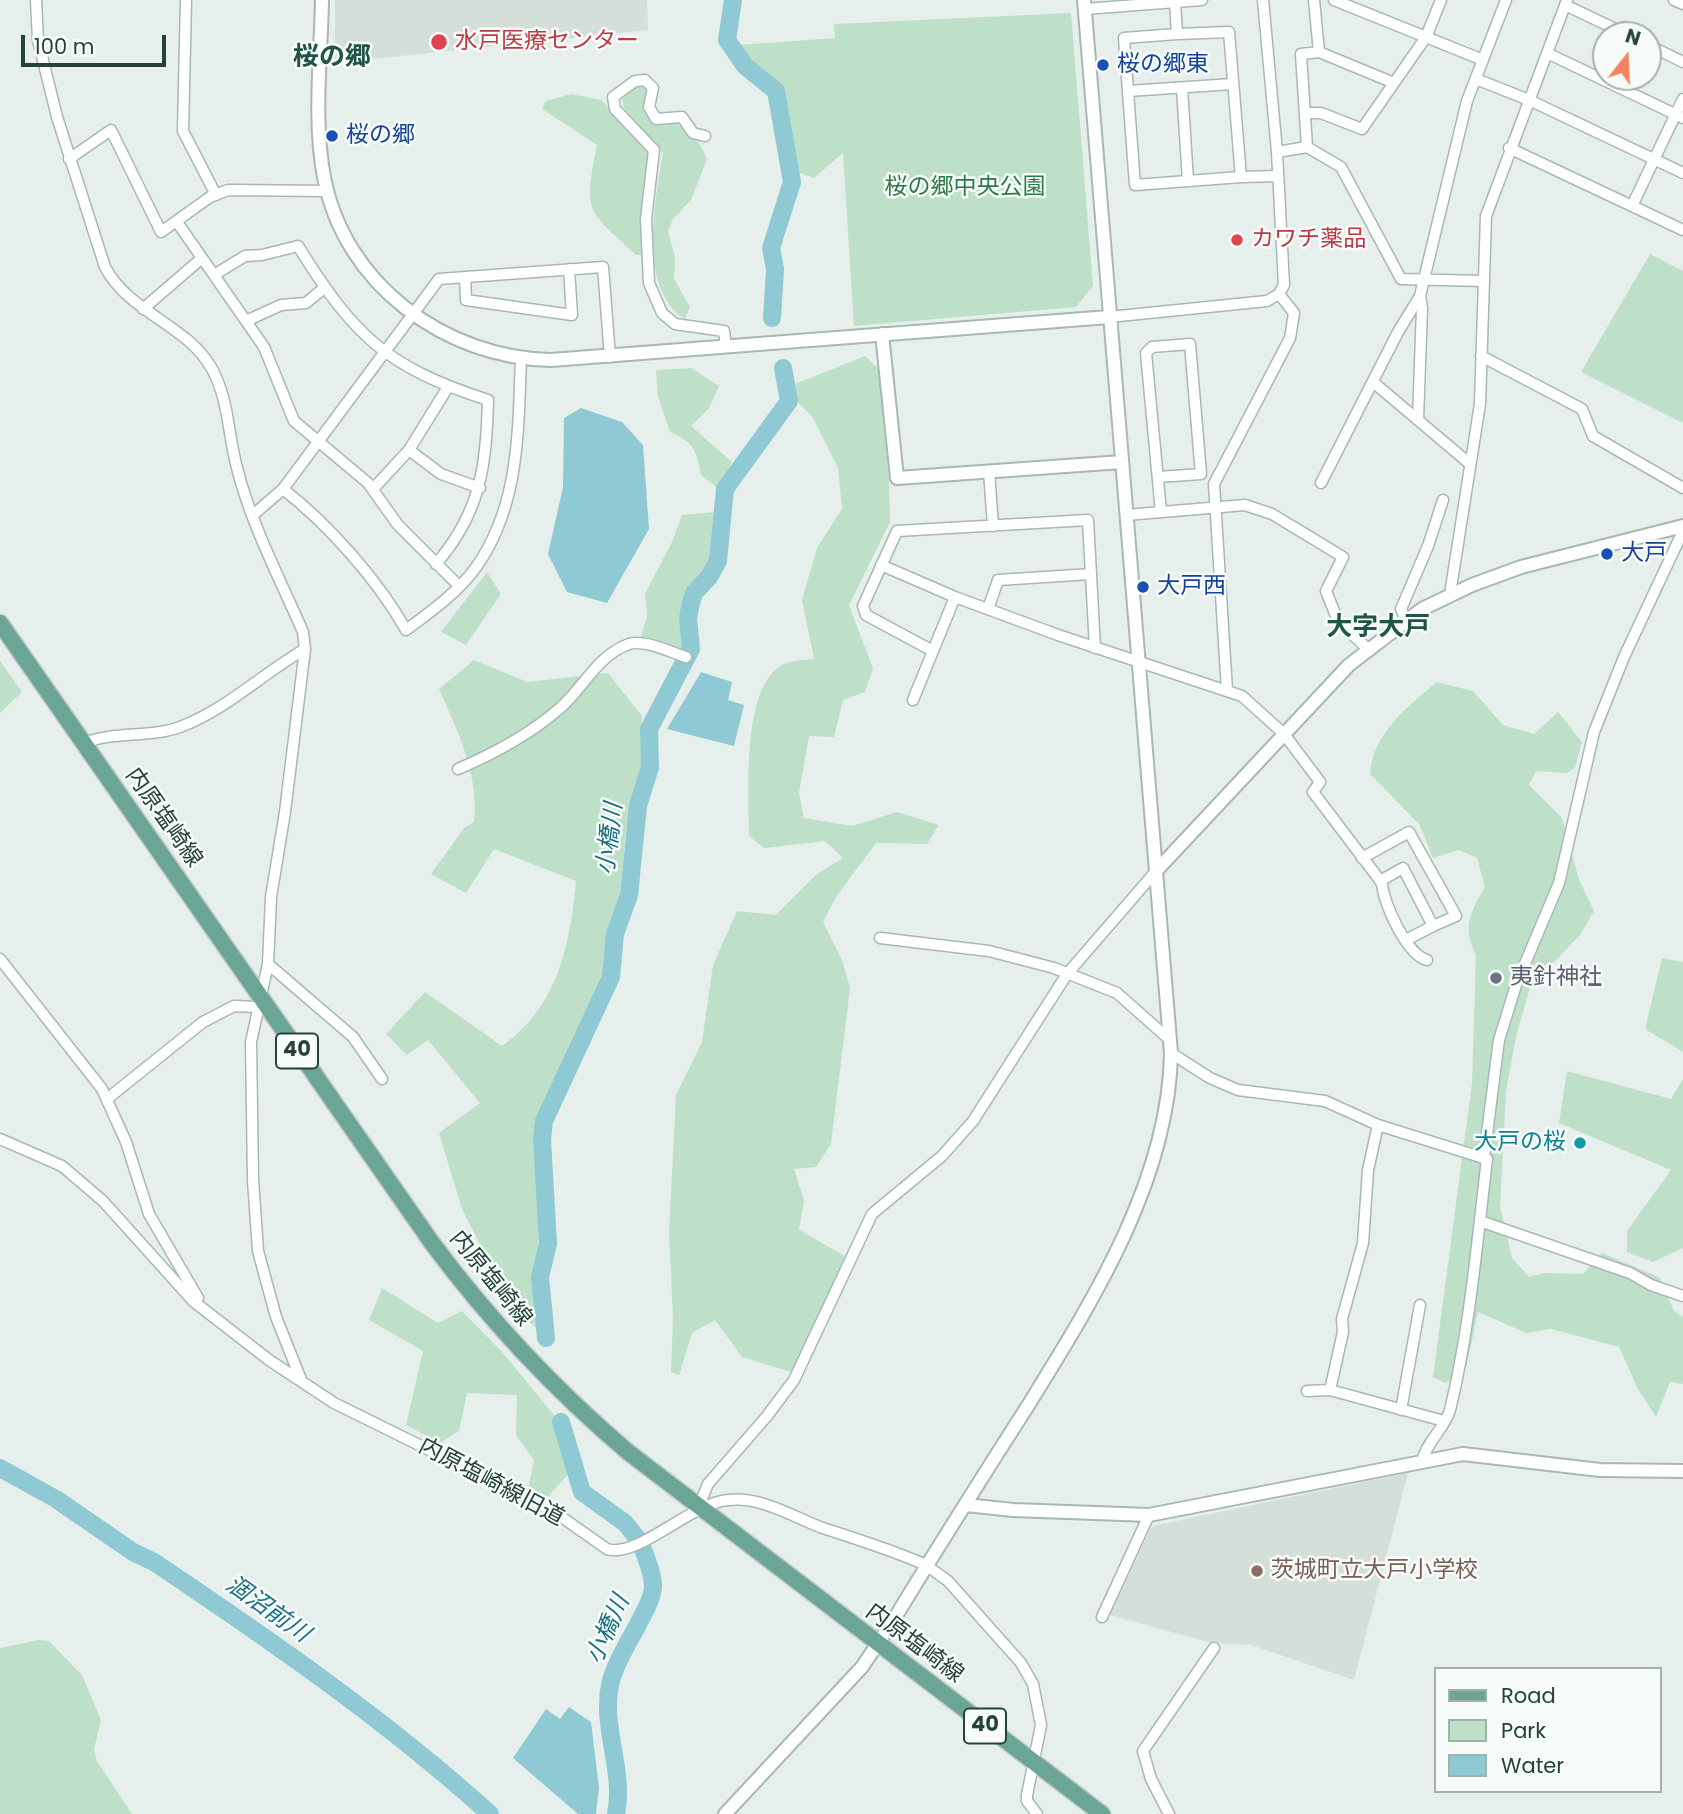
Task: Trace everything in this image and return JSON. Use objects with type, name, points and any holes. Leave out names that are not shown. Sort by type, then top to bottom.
[{"type":"main road","name":"内原塩崎線","points":[[0,623],[258,1001],[432,1243],[493,1322],[569,1402],[698,1508],[1102,1814]]},
{"type":"street","points":[[36,0],[38,40],[69,159],[105,267],[113,282],[143,309],[192,343],[211,368],[227,411],[237,468],[253,515],[303,632],[305,649],[285,812],[271,897],[268,964],[251,1042],[253,1180],[258,1251],[276,1317],[302,1382]]},
{"type":"street","points":[[186,0],[183,131],[216,195]]},
{"type":"street","points":[[322,0],[321,152],[327,191],[345,235],[360,259],[390,295],[413,316],[461,342],[521,359],[610,357],[1109,317],[1267,301],[1279,294],[1284,285],[1277,152],[1263,0]]},
{"type":"street","points":[[725,1814],[836,1696],[878,1644],[966,1505],[1100,1283],[1158,1148],[1170,1086],[1170,1046],[1085,4],[1202,0]]},
{"type":"street","points":[[1314,0],[1320,52]]},
{"type":"street","points":[[1334,0],[1483,60]]},
{"type":"street","points":[[1305,113],[1321,113],[1362,129],[1426,37],[1441,0]]},
{"type":"street","points":[[1321,483],[1420,296],[1467,102],[1506,0]]},
{"type":"street","points":[[1674,0],[1683,4]]},
{"type":"street","points":[[1175,2],[1177,34]]},
{"type":"street","points":[[1450,594],[1480,404],[1486,216],[1509,148],[1566,2],[1602,21]]},
{"type":"street","points":[[1241,177],[1229,32],[1124,38],[1135,185],[1278,176]]},
{"type":"street","points":[[1307,147],[1301,54],[1320,52],[1394,83]]},
{"type":"street","points":[[1662,52],[1683,62]]},
{"type":"street","points":[[1547,53],[1680,116]]},
{"type":"street","points":[[1476,79],[1529,100],[1683,173]]},
{"type":"street","points":[[705,136],[694,133],[682,117],[656,119],[649,107],[653,88],[645,80],[635,81],[613,97],[615,109],[654,150],[646,219],[648,272],[662,313],[668,320],[683,327],[724,331],[726,346]]},
{"type":"street","points":[[1128,91],[1233,84]]},
{"type":"street","points":[[1182,88],[1188,181]]},
{"type":"street","points":[[1632,206],[1680,116],[1683,99]]},
{"type":"street","points":[[69,159],[111,130],[161,232],[216,195],[228,190],[327,191]]},
{"type":"street","points":[[1277,152],[1307,147],[1342,167],[1401,279],[1483,281]]},
{"type":"street","points":[[1509,148],[1683,230]]},
{"type":"street","points":[[177,222],[264,346],[294,421],[373,489],[398,525],[459,586]]},
{"type":"street","points":[[214,275],[245,256],[262,255],[298,246],[324,288],[363,336],[385,352],[448,387],[488,400],[487,452],[480,488],[472,513],[436,564]]},
{"type":"street","points":[[143,309],[202,258]]},
{"type":"street","points":[[253,515],[283,489],[439,279],[603,267],[610,357]]},
{"type":"street","points":[[465,277],[466,300],[572,314],[569,269]]},
{"type":"street","points":[[246,321],[281,305],[306,303],[324,288]]},
{"type":"street","points":[[1227,690],[1214,484],[1290,338],[1294,313],[1279,294]]},
{"type":"street","points":[[1419,419],[1420,296]]},
{"type":"street","points":[[883,334],[897,478],[1122,462]]},
{"type":"street","points":[[1158,477],[1201,474],[1190,344],[1152,347],[1146,353],[1161,512]]},
{"type":"street","points":[[1481,356],[1582,409],[1593,436],[1683,488]]},
{"type":"street","points":[[283,489],[318,517],[341,547],[387,596],[406,630],[459,586],[481,559],[498,528],[508,501],[517,460],[521,359]]},
{"type":"street","points":[[1373,382],[1470,464]]},
{"type":"street","points":[[373,489],[409,450],[448,387]]},
{"type":"street","points":[[409,450],[441,474],[480,488]]},
{"type":"street","points":[[989,471],[993,526]]},
{"type":"street","points":[[1406,620],[1401,609],[1428,547],[1443,500]]},
{"type":"street","points":[[1126,515],[1245,505],[1272,514],[1343,557],[1326,591],[1338,621],[1368,649]]},
{"type":"street","points":[[933,651],[866,615],[863,606],[897,531],[1088,520],[1095,648]]},
{"type":"street","points":[[698,1508],[708,1484],[767,1416],[794,1380],[872,1214],[942,1156],[973,1121],[1067,974],[1157,870],[1368,649],[1406,620],[1450,594],[1521,567],[1683,528]]},
{"type":"street","points":[[1422,1461],[1425,1449],[1444,1421],[1451,1401],[1480,1221],[1487,1159],[1484,1157],[1499,1040],[1516,985],[1559,883],[1594,732],[1683,528]]},
{"type":"street","points":[[881,565],[955,597],[1095,648],[1242,696],[1284,734],[1320,782],[1314,792],[1380,881],[1383,898],[1406,940],[1419,958],[1427,960]]},
{"type":"street","points":[[988,609],[998,580],[1091,574]]},
{"type":"street","points":[[913,700],[955,597]]},
{"type":"street","points":[[458,769],[486,757],[561,709],[602,659],[629,644],[638,643],[685,657]]},
{"type":"street","points":[[84,743],[99,738],[177,728],[212,713],[305,649]]},
{"type":"street","points":[[1362,858],[1409,832],[1456,916],[1406,940]]},
{"type":"street","points":[[1380,881],[1403,868],[1433,926]]},
{"type":"street","points":[[880,937],[989,951],[1038,962],[1117,993],[1170,1046],[1210,1078],[1238,1090],[1325,1101],[1378,1125],[1484,1157]]},
{"type":"street","points":[[0,959],[107,1099],[126,1142],[149,1214],[180,1263],[193,1291],[209,1313]]},
{"type":"street","points":[[268,964],[353,1037],[382,1079]]},
{"type":"street","points":[[107,1099],[203,1022],[234,1006],[258,1001]]},
{"type":"street","points":[[1330,1390],[1343,1332],[1342,1319],[1363,1243],[1368,1170],[1378,1125]]},
{"type":"street","name":"内原塩崎線旧道","points":[[0,1139],[62,1166],[103,1201],[193,1301],[302,1382],[334,1403],[553,1511],[596,1543],[616,1552],[647,1539],[698,1508],[729,1499],[755,1503],[926,1565],[948,1581],[1028,1673],[1041,1715],[1027,1801],[1037,1814]]},
{"type":"street","points":[[1480,1221],[1630,1273],[1683,1296]]},
{"type":"street","points":[[1401,1410],[1420,1305]]},
{"type":"street","points":[[1307,1391],[1330,1390],[1444,1421]]},
{"type":"street","points":[[966,1505],[1013,1510],[1149,1515],[1463,1454],[1485,1454],[1600,1471],[1683,1471]]},
{"type":"street","points":[[1102,1617],[1149,1515]]},
{"type":"street","points":[[1169,1814],[1151,1779],[1143,1751],[1214,1648]]},
{"type":"shaded area","name":"水戸医療センター","points":[[335,0],[647,0],[648,30],[335,63]]},
{"type":"shaded area","name":"茨城町立大戸小学校","points":[[1408,1473],[1354,1680],[1251,1645],[1212,1643],[1110,1615],[1151,1528],[1157,1525]]},
{"type":"green space","name":"桜の郷中央公園","points":[[1071,13],[1093,286],[1076,307],[854,326],[843,153],[814,178],[797,172],[781,93],[757,71],[738,45],[835,38],[834,24]]},
{"type":"green space","points":[[637,86],[644,86],[647,91],[646,113],[653,123],[665,125],[673,122],[679,125],[698,142],[707,159],[691,200],[673,219],[668,231],[675,257],[674,279],[690,307],[685,319],[670,305],[660,287],[655,266],[654,218],[663,153],[624,108],[622,99]]},
{"type":"green space","points":[[571,94],[601,100],[644,144],[649,157],[641,221],[644,255],[636,255],[607,228],[593,209],[590,185],[597,145],[542,109],[545,101]]},
{"type":"green space","points":[[1650,254],[1683,271],[1683,423],[1581,372]]},
{"type":"green space","points":[[865,356],[879,369],[890,522],[849,605],[873,669],[865,692],[843,700],[834,737],[809,736],[799,793],[804,818],[852,826],[897,812],[939,825],[927,844],[876,843],[836,897],[823,922],[842,960],[850,988],[831,1144],[816,1167],[794,1169],[804,1201],[799,1230],[845,1256],[794,1373],[742,1357],[715,1320],[692,1333],[679,1375],[671,1372],[673,1318],[669,1232],[676,1095],[702,1042],[713,965],[737,911],[776,915],[817,874],[843,858],[825,841],[764,848],[749,836],[750,744],[760,696],[769,677],[785,663],[814,659],[802,600],[817,548],[842,509],[838,468],[813,418],[797,401],[795,384]]},
{"type":"green space","points":[[691,368],[719,386],[709,408],[691,426],[732,462],[719,489],[701,475],[698,459],[689,443],[670,432],[658,397],[656,370]]},
{"type":"green space","points":[[715,512],[717,543],[708,570],[687,599],[684,650],[640,640],[647,616],[645,594],[672,542],[682,515]]},
{"type":"green space","points":[[487,572],[501,594],[466,645],[441,632]]},
{"type":"green space","points":[[474,660],[527,682],[608,673],[642,716],[642,769],[626,831],[620,896],[604,984],[547,1096],[533,1142],[539,1218],[536,1328],[510,1304],[462,1209],[439,1133],[480,1103],[428,1040],[407,1055],[386,1034],[425,992],[502,1046],[536,1013],[558,973],[565,951],[576,881],[494,849],[466,893],[431,874],[464,828],[474,822],[473,787],[466,754],[439,689]]},
{"type":"green space","points":[[0,661],[22,692],[0,713]]},
{"type":"green space","points":[[1437,682],[1473,691],[1503,725],[1534,734],[1558,712],[1582,742],[1575,768],[1566,773],[1536,771],[1529,785],[1562,818],[1579,880],[1594,911],[1580,935],[1530,987],[1516,1037],[1506,1092],[1500,1206],[1512,1258],[1529,1277],[1544,1273],[1583,1274],[1602,1253],[1660,1278],[1674,1311],[1683,1317],[1683,1384],[1670,1382],[1656,1417],[1638,1389],[1619,1347],[1551,1329],[1526,1333],[1478,1312],[1466,1368],[1445,1383],[1433,1377],[1472,1083],[1476,955],[1469,928],[1472,912],[1485,887],[1477,858],[1459,850],[1433,858],[1419,824],[1370,774],[1378,746],[1393,722]]},
{"type":"green space","points":[[1662,958],[1683,962],[1683,1052],[1645,1029]]},
{"type":"green space","points":[[1567,1071],[1671,1099],[1683,1079],[1683,1248],[1653,1262],[1627,1252],[1627,1231],[1671,1170],[1559,1123]]},
{"type":"green space","points":[[382,1288],[438,1323],[462,1311],[504,1354],[557,1419],[557,1440],[571,1471],[545,1500],[528,1490],[534,1460],[516,1435],[517,1395],[467,1393],[459,1431],[440,1443],[406,1425],[423,1351],[369,1320]]},
{"type":"green space","points":[[39,1640],[49,1641],[82,1675],[101,1720],[94,1749],[97,1761],[132,1814],[0,1814],[0,1648]]},
{"type":"water","points":[[581,408],[622,422],[643,445],[649,529],[607,603],[567,592],[548,554],[563,487],[564,418]]},
{"type":"water","points":[[701,672],[732,682],[728,700],[744,705],[734,746],[667,729]]},
{"type":"water","points":[[569,1707],[591,1722],[599,1788],[596,1814],[578,1814],[513,1758],[546,1709],[560,1719]]},
{"type":"waterway","name":"小橋川","points":[[733,0],[727,40],[745,66],[776,91],[792,182],[771,248],[775,269],[772,318]]},
{"type":"waterway","name":"小橋川","points":[[546,1338],[540,1277],[548,1244],[542,1139],[544,1121],[611,977],[615,934],[629,895],[638,806],[650,767],[649,729],[691,649],[688,618],[691,603],[694,593],[709,577],[718,561],[725,489],[789,401],[783,368]]},
{"type":"waterway","name":"小橋川","points":[[561,1422],[582,1492],[625,1523],[637,1538]]},
{"type":"waterway","name":"涸沼前川","points":[[0,1468],[56,1499],[133,1552],[154,1562],[284,1651],[410,1746],[490,1814]]},
{"type":"waterway","name":"小橋川","points":[[616,1814],[618,1782],[608,1701],[610,1685],[619,1660],[651,1595],[652,1576],[643,1549]]},
{"type":"place","name":"水戸医療センター","points":[[439,42]]},
{"type":"place","name":"桜の郷東","points":[[1103,65]]},
{"type":"place","name":"桜の郷","points":[[332,136]]},
{"type":"place","name":"カワチ薬品","points":[[1237,240]]},
{"type":"place","name":"大戸","points":[[1607,554]]},
{"type":"place","name":"大戸西","points":[[1143,587]]},
{"type":"place","name":"夷針神社","points":[[1496,978]]},
{"type":"place","name":"大戸の桜","points":[[1580,1143]]},
{"type":"place","name":"茨城町立大戸小学校","points":[[1257,1571]]},
{"type":"district","name":"桜の郷","points":[[332,58]]},
{"type":"district","name":"大字大戸","points":[[1378,628]]}]
